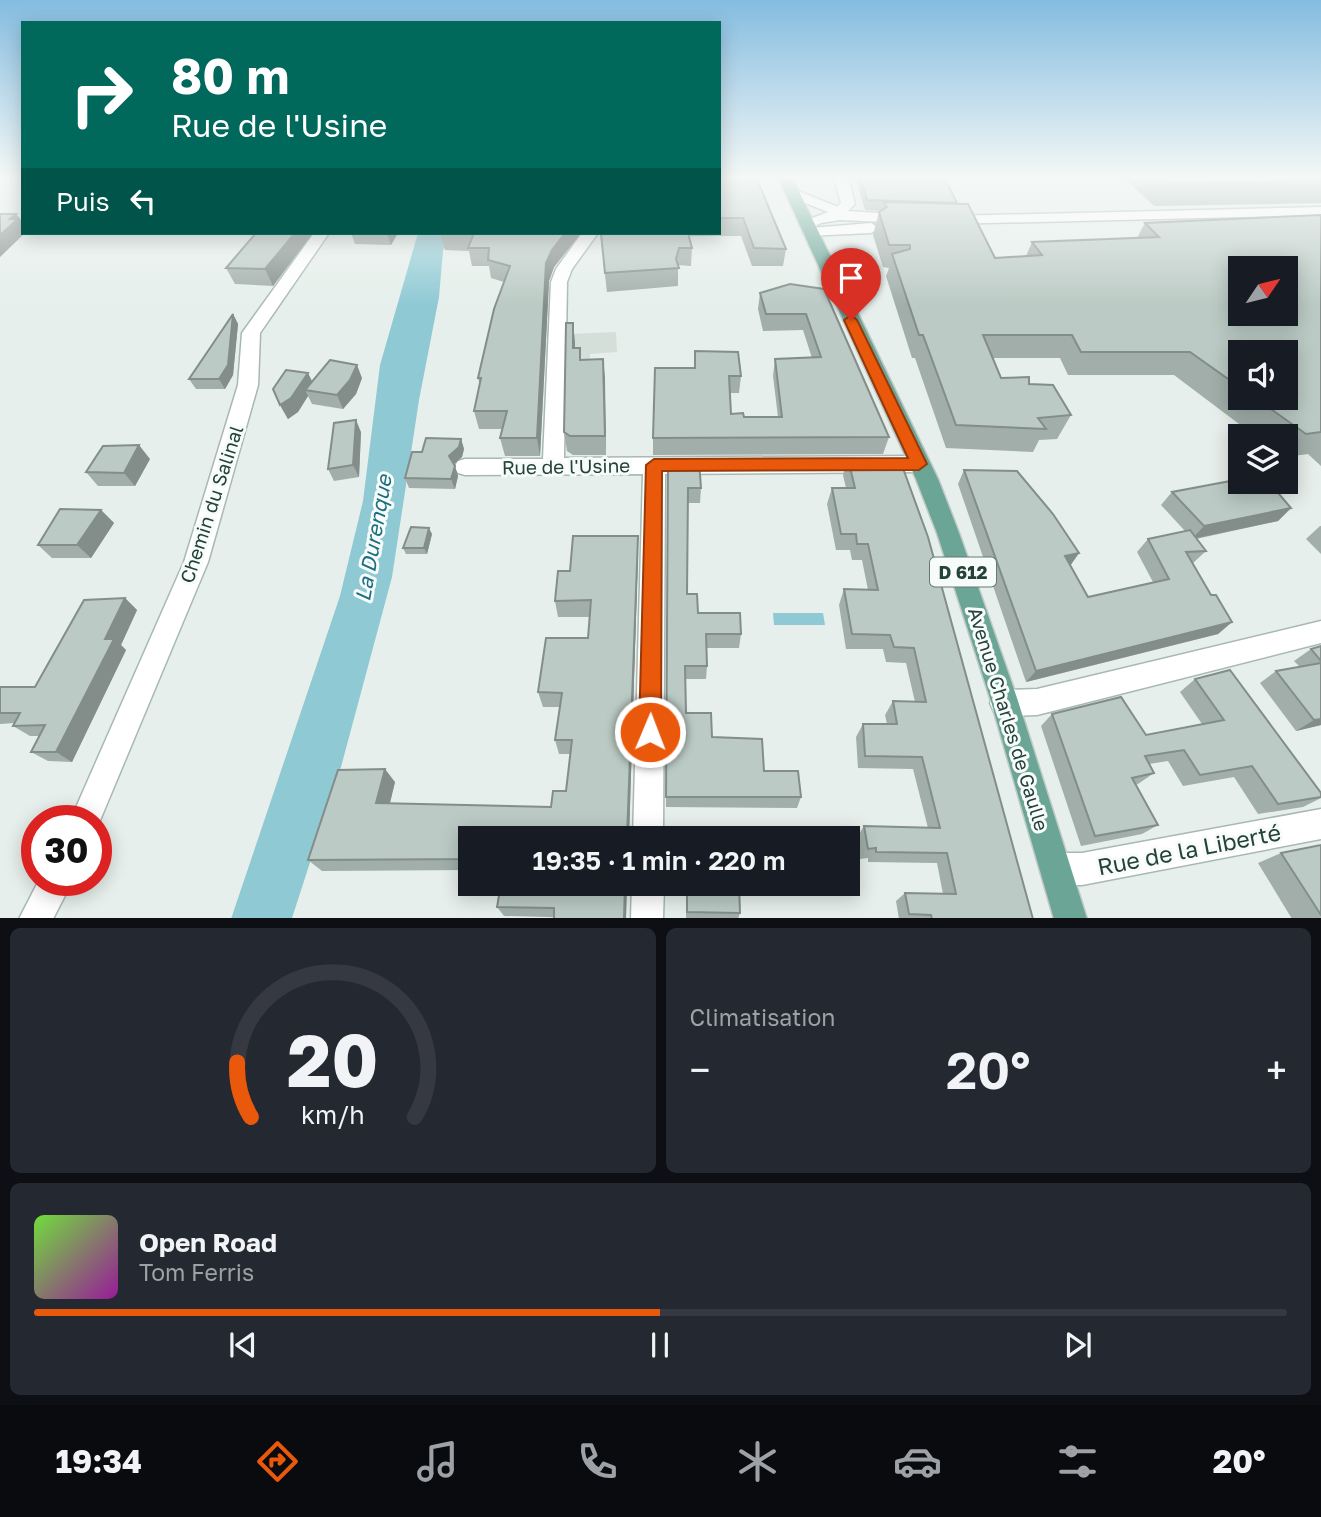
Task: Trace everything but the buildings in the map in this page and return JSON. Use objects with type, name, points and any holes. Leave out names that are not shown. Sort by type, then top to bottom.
[{"type":"main road","name":"Avenue Charles de Gaulle","points":[[805,220],[928,479],[960,562],[1071,918]]},
{"type":"street","points":[[809,229],[818,220]]},
{"type":"street","points":[[896,220],[930,223],[1239,220]]},
{"type":"street","points":[[809,229],[1033,220]]},
{"type":"street","name":"Chemin du Salinal","points":[[92,805],[196,562],[248,385],[251,333],[320,235]]},
{"type":"street","points":[[552,467],[559,282],[564,268],[589,235]]},
{"type":"street","name":"Rue de l'Usine","points":[[465,467],[919,464]]},
{"type":"street","points":[[649,826],[654,465]]},
{"type":"street","points":[[1004,703],[1037,702],[1321,632]]},
{"type":"street","points":[[1219,658],[1236,681]]},
{"type":"street","name":"Rue de la Liberté","points":[[1056,869],[1082,869],[1321,824]]},
{"type":"street","points":[[36,918],[48,896]]},
{"type":"street","points":[[647,918],[648,896]]},
{"type":"shaded area","points":[[616,332],[617,352],[590,354],[590,370],[569,371],[569,334]]},
{"type":"water","name":"La Durenque","points":[[417,235],[449,235],[443,251],[439,297],[419,400],[392,577],[341,767],[292,918],[231,918],[340,596],[363,501],[380,365]]},
{"type":"water","points":[[773,613],[823,613],[825,625],[774,625]]},
{"type":"route","points":[[650,732],[654,465],[919,464],[851,320]]}]
